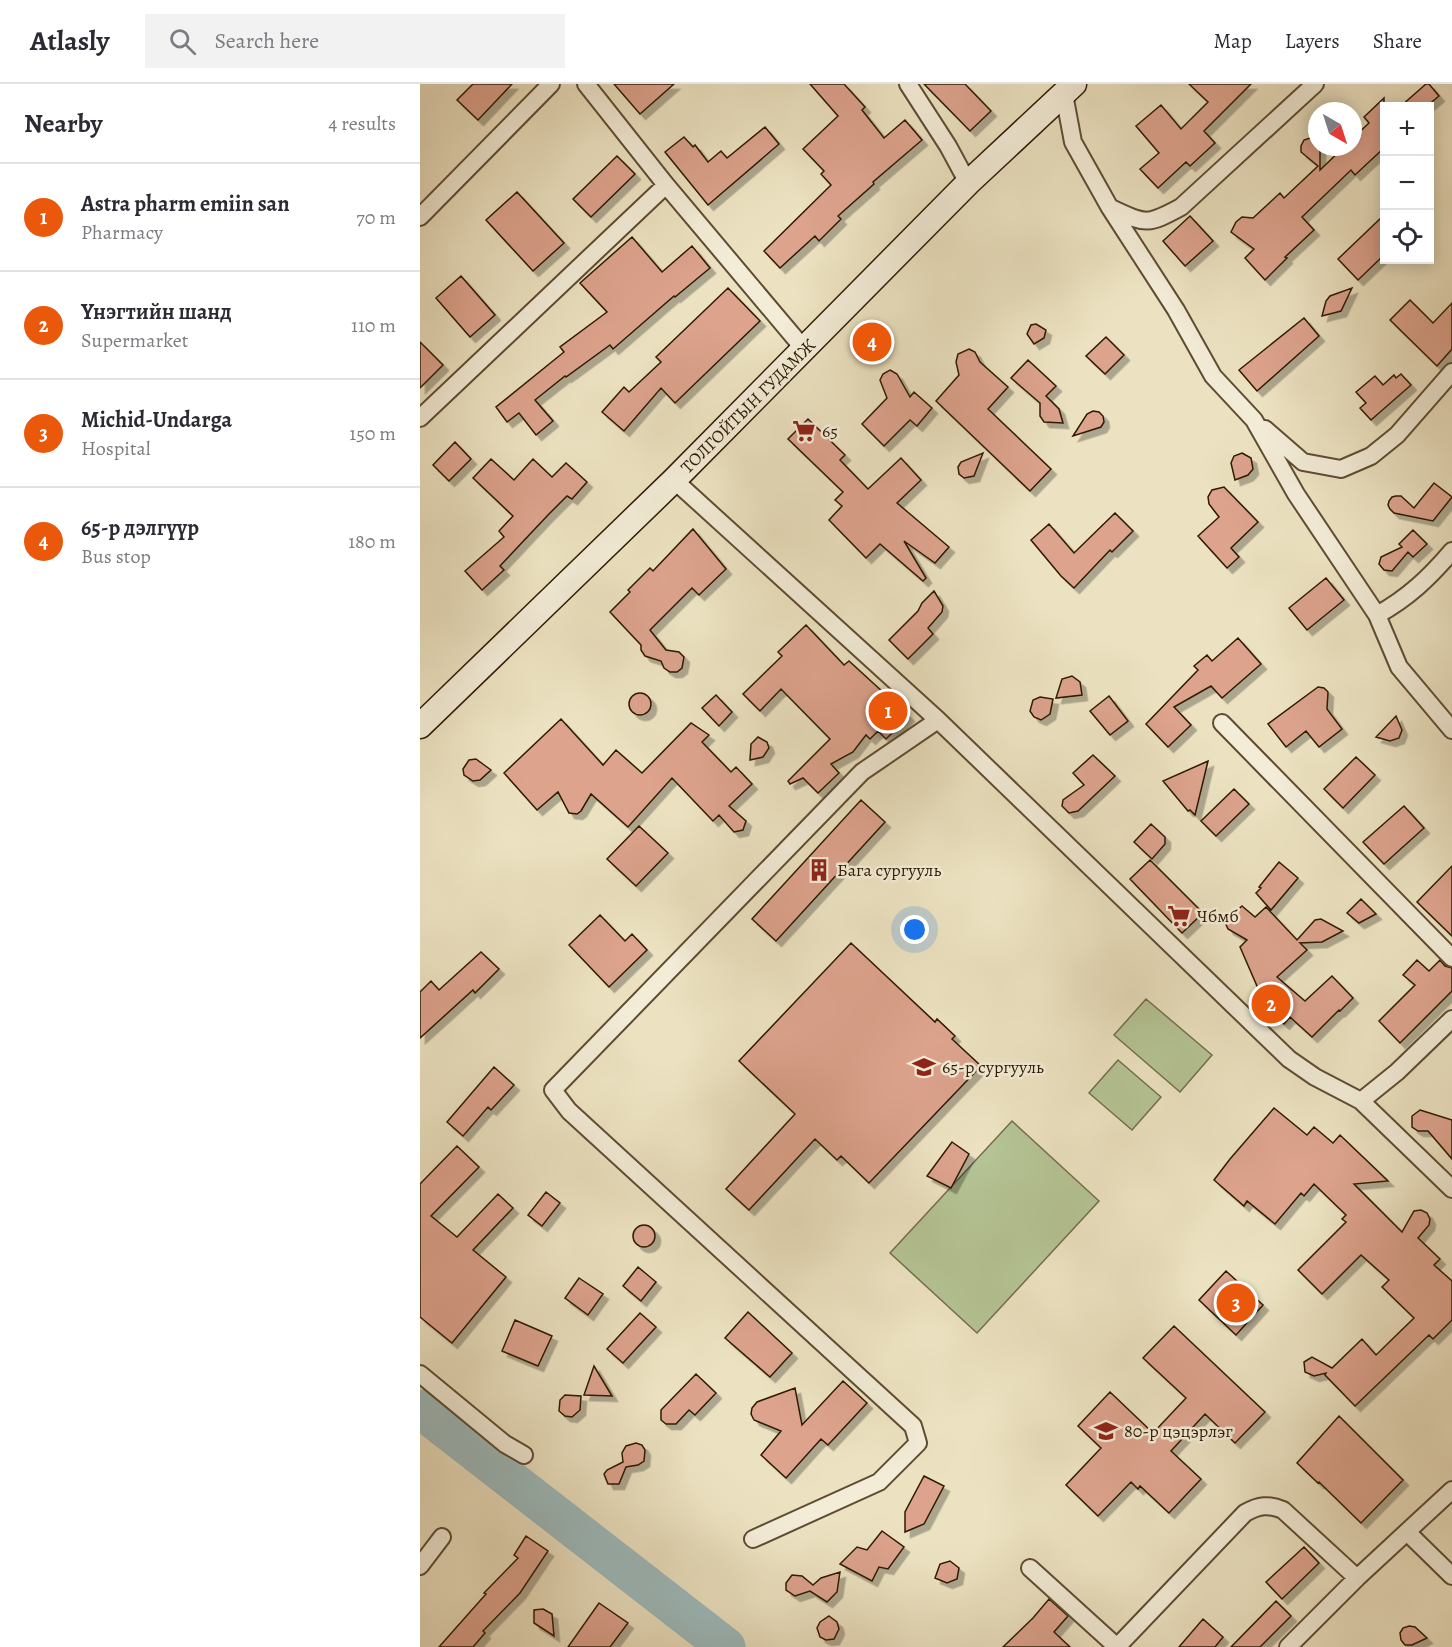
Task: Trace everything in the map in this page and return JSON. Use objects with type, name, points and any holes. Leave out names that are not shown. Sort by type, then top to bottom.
[{"type":"main road","name":"ТОЛГОЙТЫН ГУДАМЖ","points":[[420,726],[674,480],[968,183],[1069,89]]},
{"type":"street","points":[[420,217],[550,84]]},
{"type":"street","points":[[586,84],[666,185],[804,349]]},
{"type":"street","points":[[908,84],[948,146],[968,183]]},
{"type":"street","points":[[1110,208],[1142,222],[1161,218],[1181,207],[1315,84]]},
{"type":"street","points":[[1069,89],[1073,142],[1110,208],[1176,310],[1214,376],[1254,420],[1304,462],[1341,469],[1371,456],[1397,435],[1452,372]]},
{"type":"street","points":[[420,418],[666,185]]},
{"type":"street","points":[[1254,420],[1296,494],[1377,615],[1399,667],[1452,729]]},
{"type":"street","points":[[674,480],[938,720],[1289,1059],[1315,1077],[1361,1101],[1452,1189]]},
{"type":"street","points":[[1377,615],[1400,602],[1433,574],[1452,551]]},
{"type":"street","points":[[753,1539],[879,1482],[918,1443],[913,1426],[569,1111],[553,1090],[862,772],[938,720]]},
{"type":"street","points":[[1222,723],[1452,958]]},
{"type":"street","points":[[1361,1101],[1396,1072],[1452,1019]]},
{"type":"street","points":[[420,1374],[505,1444],[524,1455]]},
{"type":"street","points":[[1288,1647],[1357,1578],[1452,1490]]},
{"type":"street","points":[[1030,1568],[1117,1647],[1245,1513],[1264,1505],[1283,1510],[1357,1578]]},
{"type":"street","points":[[1407,1532],[1452,1576]]},
{"type":"street","points":[[420,1566],[442,1537]]},
{"type":"green space","points":[[1146,999],[1212,1055],[1180,1092],[1114,1035]]},
{"type":"green space","points":[[1118,1060],[1161,1097],[1132,1130],[1089,1093]]},
{"type":"green space","points":[[1012,1121],[1099,1201],[977,1333],[890,1253]]},
{"type":"building","points":[[473,84],[512,84],[478,120],[457,100]]},
{"type":"building","points":[[614,84],[674,84],[640,114]]},
{"type":"building","points":[[810,84],[844,84],[865,107],[862,110],[884,138],[905,120],[922,140],[838,216],[841,219],[819,241],[815,236],[780,268],[764,251],[831,185],[821,174],[824,171],[803,149],[838,116]]},
{"type":"building","points":[[924,84],[965,84],[991,111],[970,131]]},
{"type":"building","points":[[1189,84],[1251,84],[1204,131],[1215,143],[1190,166],[1186,162],[1158,188],[1140,169],[1159,153],[1136,126],[1161,105],[1181,129],[1208,102]]},
{"type":"building","points":[[1426,84],[1429,84],[1439,96],[1432,102],[1406,102]]},
{"type":"building","points":[[1384,98],[1384,102],[1380,102],[1380,152],[1355,175],[1351,170],[1302,217],[1314,230],[1285,257],[1287,258],[1265,280],[1245,258],[1254,249],[1231,232],[1236,222],[1242,217],[1253,218],[1280,193],[1284,198],[1318,166],[1301,152],[1304,140],[1308,139],[1308,156],[1320,156],[1320,170],[1335,156],[1362,156],[1362,130],[1369,123],[1364,117]]},
{"type":"building","points":[[765,127],[779,144],[708,205],[665,152],[684,137],[693,147],[695,145],[708,162],[721,151],[727,158]]},
{"type":"building","points":[[617,156],[635,174],[591,217],[573,199]]},
{"type":"building","points":[[517,192],[564,243],[533,271],[486,220]]},
{"type":"building","points":[[1190,216],[1213,241],[1185,266],[1163,241]]},
{"type":"building","points":[[1380,219],[1380,259],[1358,280],[1338,259]]},
{"type":"building","points":[[632,237],[662,272],[692,246],[710,268],[613,349],[610,345],[535,400],[553,421],[536,435],[519,413],[507,422],[496,407],[564,352],[560,347],[607,312],[580,283]]},
{"type":"building","points":[[461,276],[495,315],[470,337],[436,298]]},
{"type":"building","points":[[728,288],[760,321],[675,403],[661,388],[624,431],[602,412],[624,387],[629,392],[661,362],[656,357]]},
{"type":"building","points":[[1352,288],[1341,311],[1322,316],[1326,301],[1330,296]]},
{"type":"building","points":[[1410,300],[1433,323],[1452,303],[1452,349],[1437,366],[1390,320]]},
{"type":"building","points":[[1304,318],[1319,336],[1257,391],[1239,370]]},
{"type":"building","points":[[1036,324],[1046,330],[1044,338],[1034,344],[1027,334],[1031,325]]},
{"type":"building","points":[[1106,337],[1124,355],[1105,374],[1086,356]]},
{"type":"building","points":[[420,342],[443,365],[420,388]]},
{"type":"building","points":[[969,349],[975,352],[980,362],[1008,387],[988,409],[1051,469],[1030,491],[936,401],[959,375],[956,362],[958,354]]},
{"type":"building","points":[[1028,360],[1056,386],[1046,396],[1059,409],[1063,423],[1044,422],[1040,416],[1040,403],[1011,378]]},
{"type":"building","points":[[890,370],[897,374],[910,397],[914,392],[932,408],[917,426],[910,420],[884,446],[862,424],[887,398],[880,380],[883,374]]},
{"type":"building","points":[[1401,374],[1411,385],[1371,420],[1360,408],[1366,403],[1356,392],[1375,376],[1383,385],[1394,375],[1396,378]]},
{"type":"building","points":[[1093,411],[1103,416],[1104,422],[1101,427],[1073,436],[1087,414]]},
{"type":"building","points":[[808,419],[845,455],[840,460],[868,489],[901,458],[921,480],[897,503],[949,547],[935,563],[904,541],[926,578],[923,581],[880,544],[866,558],[829,520],[842,506],[835,500],[843,492],[788,439]]},
{"type":"building","points":[[455,442],[471,459],[449,481],[433,465]]},
{"type":"building","points":[[983,453],[974,476],[964,478],[959,474],[958,467],[961,462]]},
{"type":"building","points":[[1242,453],[1251,458],[1253,469],[1248,475],[1235,480],[1231,463],[1234,456]]},
{"type":"building","points":[[491,459],[514,480],[533,459],[552,477],[566,463],[587,482],[572,499],[567,496],[548,515],[500,566],[504,570],[482,590],[465,571],[504,537],[499,531],[513,516],[473,478]]},
{"type":"building","points":[[1434,483],[1452,497],[1433,521],[1394,513],[1390,509],[1389,501],[1396,496],[1401,496],[1414,508]]},
{"type":"building","points":[[1224,487],[1258,522],[1231,548],[1239,557],[1227,568],[1198,536],[1219,517],[1209,504],[1208,497],[1212,490]]},
{"type":"building","points":[[1115,513],[1133,531],[1112,552],[1110,550],[1074,588],[1031,540],[1049,524],[1074,553]]},
{"type":"building","points":[[693,529],[726,569],[699,595],[692,588],[650,630],[666,650],[679,652],[684,657],[682,668],[677,672],[670,672],[664,668],[661,661],[645,656],[641,645],[610,612],[650,568],[653,571]]},
{"type":"building","points":[[1413,530],[1427,544],[1413,557],[1408,552],[1392,571],[1384,570],[1379,564],[1381,557],[1402,547],[1399,544]]},
{"type":"building","points":[[1326,578],[1344,600],[1307,630],[1289,608]]},
{"type":"building","points":[[934,591],[943,606],[942,612],[928,628],[933,634],[908,659],[889,640]]},
{"type":"building","points":[[806,625],[844,665],[849,661],[909,716],[886,739],[878,731],[870,739],[866,735],[853,752],[831,764],[839,773],[818,793],[803,778],[790,784],[788,781],[830,739],[781,689],[760,711],[743,694],[782,656],[778,652]]},
{"type":"building","points":[[1238,638],[1261,664],[1222,698],[1211,686],[1174,707],[1191,725],[1168,747],[1146,724],[1198,670],[1194,666],[1207,655],[1212,661]]},
{"type":"building","points":[[1072,676],[1080,682],[1082,695],[1056,698],[1062,679]]},
{"type":"building","points":[[1318,687],[1328,692],[1327,709],[1342,729],[1319,747],[1306,731],[1286,747],[1268,724]]},
{"type":"building","points":[[640,693],[648,696],[651,704],[648,712],[640,715],[632,712],[629,704],[632,696]]},
{"type":"building","points":[[716,695],[732,712],[719,726],[702,708]]},
{"type":"building","points":[[1109,696],[1128,721],[1110,735],[1090,711]]},
{"type":"building","points":[[1040,697],[1053,699],[1050,714],[1041,720],[1034,717],[1030,711],[1033,700]]},
{"type":"building","points":[[1396,716],[1402,730],[1399,738],[1390,741],[1376,737]]},
{"type":"building","points":[[561,719],[603,765],[616,750],[642,773],[691,723],[709,735],[702,742],[731,772],[736,767],[752,784],[729,806],[746,821],[743,830],[734,832],[719,815],[713,821],[672,778],[628,827],[591,794],[577,814],[569,813],[558,792],[537,810],[504,773]]},
{"type":"building","points":[[758,737],[767,742],[769,748],[763,757],[750,760],[751,744]]},
{"type":"building","points":[[1093,755],[1115,776],[1078,811],[1069,813],[1062,806],[1063,800],[1084,785],[1073,773]]},
{"type":"building","points":[[1356,757],[1375,775],[1343,808],[1324,789]]},
{"type":"building","points":[[476,759],[491,770],[480,780],[473,781],[464,775],[463,769],[469,760]]},
{"type":"building","points":[[1208,761],[1195,815],[1190,810],[1188,811],[1163,781]]},
{"type":"building","points":[[1234,789],[1249,804],[1216,836],[1201,821]]},
{"type":"building","name":"Бага сургууль","points":[[861,800],[885,822],[776,941],[752,919]]},
{"type":"building","points":[[1404,806],[1424,828],[1384,864],[1363,842]]},
{"type":"building","points":[[1151,824],[1165,837],[1165,844],[1152,859],[1134,842]]},
{"type":"building","points":[[639,826],[668,853],[636,886],[607,859]]},
{"type":"building","points":[[1150,860],[1203,913],[1182,933],[1130,879]]},
{"type":"building","points":[[1279,862],[1298,878],[1271,910],[1256,893]]},
{"type":"building","points":[[1452,866],[1452,936],[1417,902]]},
{"type":"building","points":[[1361,899],[1376,914],[1359,923],[1347,913]]},
{"type":"building","points":[[1242,906],[1255,917],[1266,907],[1297,940],[1315,920],[1321,919],[1343,931],[1322,942],[1300,943],[1307,950],[1277,977],[1305,1001],[1332,976],[1353,998],[1312,1037],[1290,1017],[1284,1024],[1263,1005],[1269,998],[1257,986],[1240,947],[1247,940],[1228,929],[1224,920],[1228,914]]},
{"type":"building","points":[[600,915],[625,941],[632,934],[647,950],[609,987],[569,945]]},
{"type":"building","points":[[851,943],[935,1022],[937,1019],[955,1036],[952,1039],[981,1066],[869,1183],[841,1156],[837,1160],[815,1139],[749,1210],[726,1189],[795,1114],[739,1061]]},
{"type":"building","points":[[481,952],[499,969],[475,993],[473,990],[420,1038],[420,992],[431,981],[439,990]]},
{"type":"building","points":[[1417,960],[1429,971],[1440,960],[1445,966],[1452,968],[1452,991],[1400,1043],[1379,1021],[1415,985],[1403,975]]},
{"type":"building","points":[[494,1067],[514,1085],[491,1110],[488,1107],[463,1136],[447,1122]]},
{"type":"building","points":[[1274,1108],[1307,1135],[1314,1127],[1333,1143],[1340,1135],[1388,1181],[1354,1184],[1402,1232],[1414,1211],[1421,1210],[1427,1213],[1430,1219],[1429,1225],[1418,1238],[1440,1259],[1434,1265],[1452,1281],[1452,1320],[1433,1339],[1429,1335],[1355,1406],[1325,1375],[1326,1373],[1314,1376],[1305,1372],[1304,1362],[1312,1357],[1332,1368],[1362,1339],[1376,1355],[1414,1318],[1382,1287],[1389,1280],[1361,1255],[1322,1294],[1298,1270],[1346,1222],[1342,1219],[1346,1215],[1314,1184],[1304,1196],[1301,1193],[1275,1224],[1247,1201],[1244,1206],[1214,1180]]},
{"type":"building","points":[[1420,1110],[1452,1120],[1452,1159],[1428,1131],[1418,1131],[1412,1127],[1412,1116]]},
{"type":"building","points":[[952,1142],[969,1154],[951,1188],[927,1176]]},
{"type":"building","points":[[457,1146],[479,1167],[431,1216],[457,1237],[498,1194],[513,1208],[473,1250],[506,1277],[452,1343],[420,1317],[420,1184]]},
{"type":"building","points":[[546,1192],[560,1203],[542,1226],[528,1215]]},
{"type":"building","points":[[644,1225],[652,1228],[655,1236],[652,1244],[644,1247],[636,1244],[633,1236],[636,1228]]},
{"type":"building","points":[[638,1267],[656,1282],[641,1301],[623,1286]]},
{"type":"building","points":[[1226,1271],[1263,1305],[1236,1335],[1199,1300]]},
{"type":"building","points":[[579,1278],[603,1294],[588,1315],[565,1298]]},
{"type":"building","points":[[748,1312],[792,1353],[770,1377],[725,1338]]},
{"type":"building","points":[[640,1313],[656,1327],[623,1363],[607,1349]]},
{"type":"building","points":[[515,1320],[552,1336],[538,1366],[502,1351]]},
{"type":"building","points":[[1174,1326],[1265,1412],[1235,1443],[1205,1414],[1171,1451],[1201,1479],[1169,1513],[1140,1486],[1138,1489],[1131,1482],[1098,1516],[1066,1485],[1101,1448],[1078,1426],[1110,1392],[1153,1433],[1186,1398],[1143,1358]]},
{"type":"building","points":[[594,1366],[612,1396],[584,1395]]},
{"type":"building","points":[[696,1374],[716,1393],[695,1415],[689,1410],[676,1424],[666,1424],[661,1420],[661,1410]]},
{"type":"building","points":[[843,1381],[867,1403],[828,1445],[821,1439],[786,1478],[761,1455],[781,1431],[754,1420],[751,1414],[752,1408],[757,1402],[795,1388],[802,1425]]},
{"type":"building","points":[[565,1395],[581,1396],[580,1410],[572,1417],[565,1416],[559,1411],[560,1400]]},
{"type":"building","points":[[1339,1416],[1403,1480],[1361,1523],[1297,1463]]},
{"type":"building","points":[[636,1443],[642,1445],[645,1450],[644,1461],[638,1465],[626,1467],[619,1484],[608,1484],[604,1474],[623,1462],[622,1453],[626,1446]]},
{"type":"building","points":[[924,1476],[944,1486],[924,1524],[905,1532],[905,1512]]},
{"type":"building","points":[[882,1531],[904,1547],[888,1569],[879,1567],[872,1581],[840,1564],[857,1547],[867,1550]]},
{"type":"building","points":[[526,1536],[548,1551],[520,1593],[483,1631],[485,1633],[473,1647],[439,1647],[486,1594],[484,1593],[518,1558],[514,1555]]},
{"type":"building","points":[[1304,1547],[1319,1563],[1282,1599],[1266,1582]]},
{"type":"building","points":[[950,1561],[959,1568],[957,1579],[947,1583],[935,1578],[940,1564]]},
{"type":"building","points":[[840,1572],[837,1592],[827,1602],[810,1591],[795,1596],[786,1590],[786,1583],[792,1575],[802,1576],[813,1585],[821,1578]]},
{"type":"building","points":[[1049,1599],[1068,1616],[1054,1632],[1070,1647],[1003,1647],[1033,1618]]},
{"type":"building","points":[[1276,1601],[1291,1616],[1260,1647],[1231,1647]]},
{"type":"building","points":[[599,1603],[628,1623],[610,1647],[568,1647]]},
{"type":"building","points":[[543,1609],[552,1614],[554,1636],[534,1623],[534,1610]]},
{"type":"building","points":[[829,1616],[837,1622],[839,1629],[834,1639],[826,1640],[820,1637],[817,1628],[820,1622]]},
{"type":"building","points":[[1203,1619],[1223,1637],[1215,1647],[1179,1647]]},
{"type":"building","points":[[1415,1627],[1427,1638],[1412,1645],[1405,1645],[1400,1633],[1403,1628]]},
{"type":"waterway","points":[[420,1409],[726,1647]]},
{"type":"place","name":"65-р дэлгүүр","points":[[872,342]]},
{"type":"place","name":"65","points":[[804,431]]},
{"type":"place","name":"Astra pharm emiin san","points":[[888,711]]},
{"type":"place","name":"Бага сургууль","points":[[819,870]]},
{"type":"place","name":"Чбмб","points":[[1179,916]]},
{"type":"place","name":"Үнэгтийн шанд","points":[[1271,1004]]},
{"type":"place","name":"65-р сургууль","points":[[924,1067]]},
{"type":"place","name":"Michid-Undarga","points":[[1236,1303]]},
{"type":"place","name":"80-р цэцэрлэг","points":[[1106,1431]]}]
